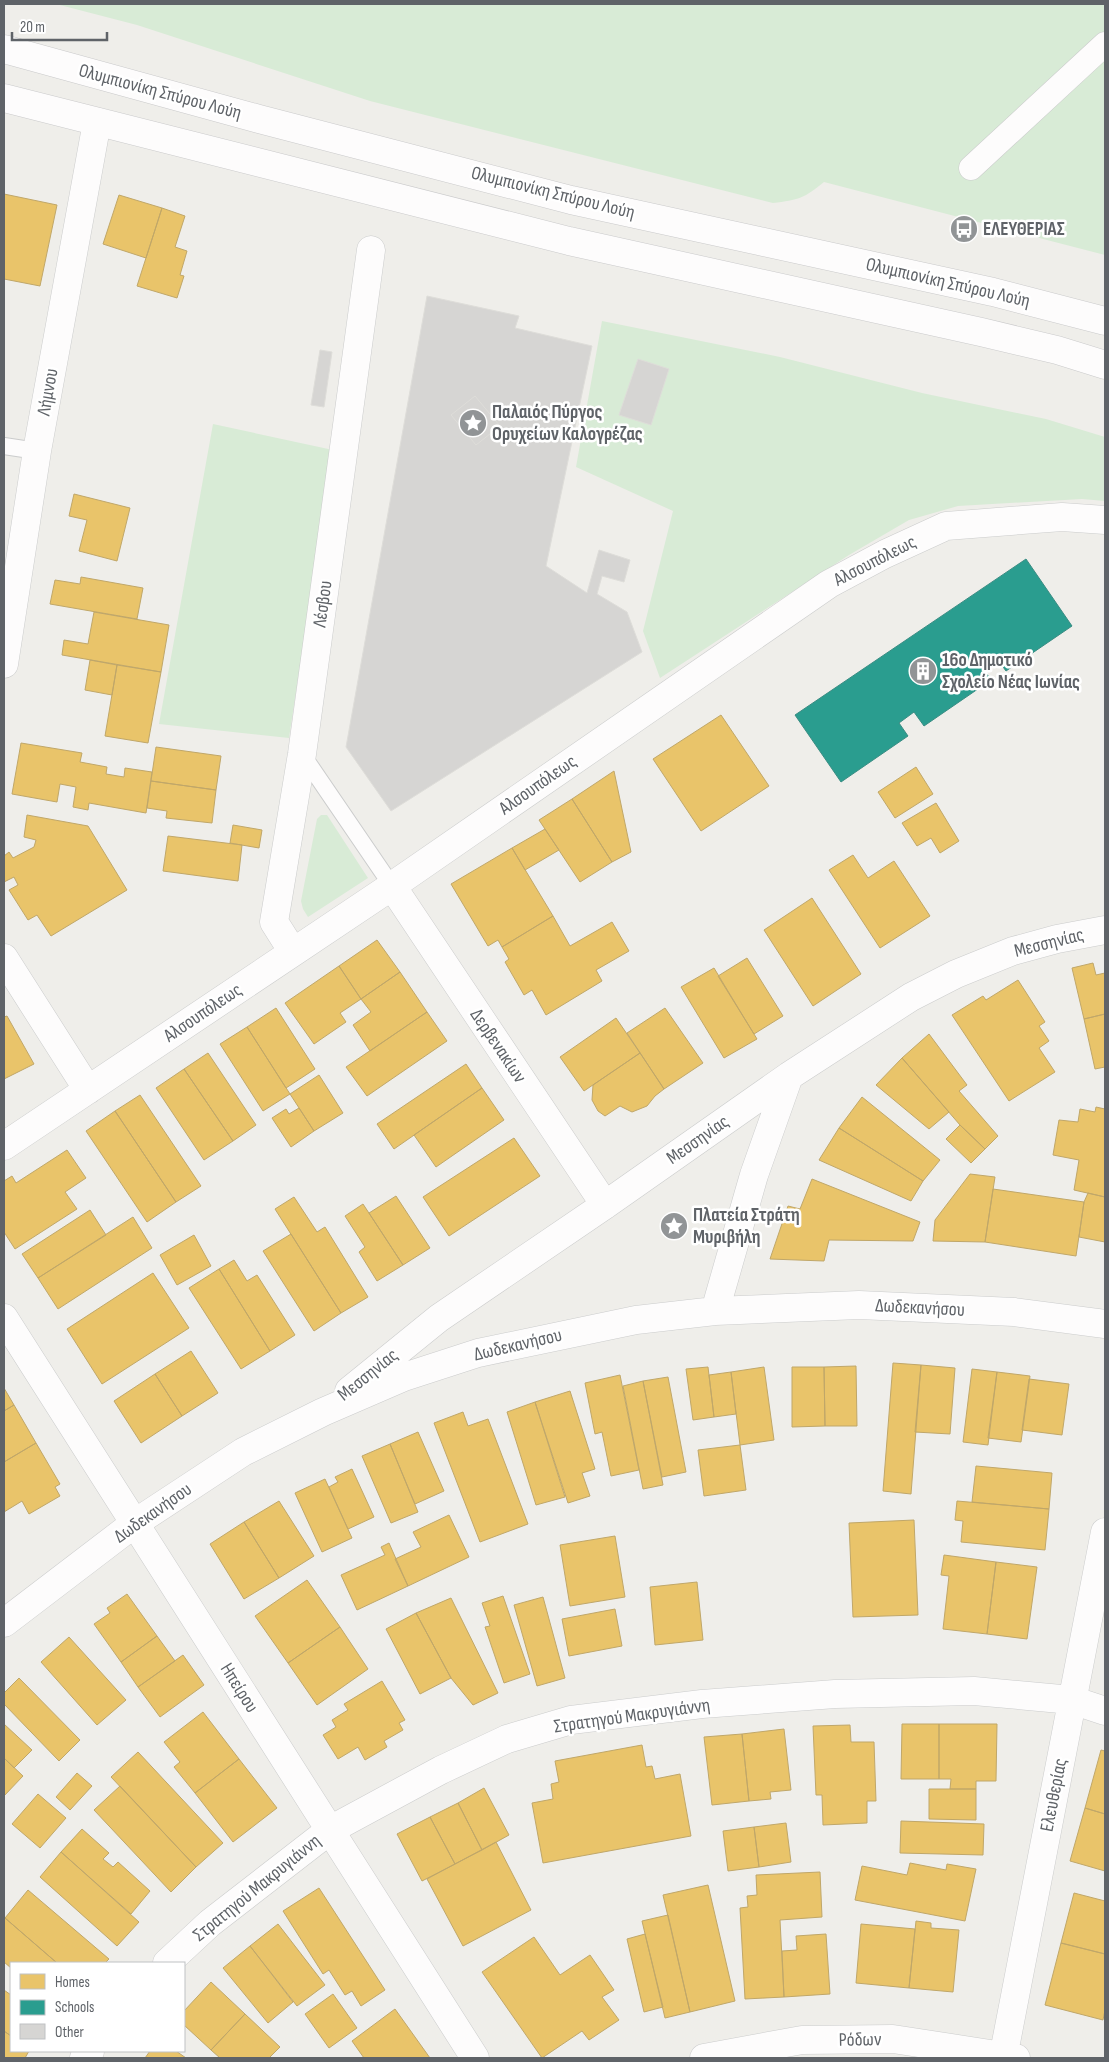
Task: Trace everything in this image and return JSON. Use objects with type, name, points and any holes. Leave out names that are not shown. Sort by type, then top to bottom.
[{"type":"street","points":[[971,168],[1105,44]]},
{"type":"street","name":"Ολυμπιονίκη Σπύρου Λούη","points":[[4,49],[259,119],[571,200],[993,292],[1105,321]]},
{"type":"street","points":[[4,98],[568,241],[982,332],[1057,350],[1105,365]]},
{"type":"street","name":"Λήμνου","points":[[4,664],[37,451],[97,122]]},
{"type":"street","name":"Λέσβου","points":[[293,952],[274,922],[302,754],[371,250]]},
{"type":"street","name":"Αλσουπόλεως","points":[[4,1146],[392,886],[829,584],[884,554],[946,526],[1062,517],[1105,520]]},
{"type":"street","name":"Δερβενακίων","points":[[392,886],[605,1205]]},
{"type":"street","name":"Μεσσηνίας","points":[[323,1412],[439,1318],[789,1076],[911,997],[956,974],[1013,951],[1057,939],[1105,930]]},
{"type":"street","points":[[4,958],[15,995],[88,1090]]},
{"type":"street","points":[[715,1311],[754,1175],[789,1076]]},
{"type":"street","name":"Δωδεκανήσου","points":[[4,1623],[135,1524],[243,1452],[323,1412],[404,1378],[478,1353],[636,1320],[715,1311],[859,1305],[1014,1312],[1105,1324]]},
{"type":"street","name":"Ηπείρου","points":[[4,1318],[475,2058]]},
{"type":"street","name":"Ελευθερίας","points":[[1007,2057],[1072,1700],[1105,1532]]},
{"type":"street","name":"Στρατηγού Μακρυγιάννη","points":[[168,1962],[210,1923],[330,1830],[441,1770],[507,1739],[571,1720],[702,1704],[835,1694],[974,1691],[1072,1700],[1105,1711]]},
{"type":"street","name":"Ρόδων","points":[[704,2058],[802,2040],[893,2039],[1007,2057]]},
{"type":"lane","points":[[4,446],[37,451]]},
{"type":"lane","points":[[302,754],[392,886]]},
{"type":"green space","points":[[56,4],[1105,4],[1105,255],[824,182],[812,192],[801,197],[773,203],[370,101],[137,25]]},
{"type":"green space","points":[[602,321],[780,357],[922,393],[1046,419],[1105,437],[1105,501],[1082,499],[958,506],[909,520],[849,555],[660,678],[643,631],[673,511],[576,467]]},
{"type":"green space","points":[[213,424],[333,450],[289,738],[159,724]]},
{"type":"green space","points":[[321,815],[327,815],[368,878],[308,917],[301,901],[317,819]]},
{"type":"building: Homes","points":[[4,194],[57,205],[40,286],[4,279]]},
{"type":"building: Homes","points":[[119,195],[162,208],[146,258],[103,244]]},
{"type":"building: Homes","points":[[162,208],[185,216],[175,247],[187,251],[180,275],[184,276],[177,298],[137,286]]},
{"type":"building: Homes","points":[[74,494],[130,508],[117,561],[79,551],[87,520],[69,516]]},
{"type":"building: Homes","points":[[81,577],[143,588],[137,619],[50,604],[55,580],[80,584]]},
{"type":"building: Homes","points":[[94,612],[169,625],[161,672],[62,655],[64,640],[88,644]]},
{"type":"building: Homes","points":[[90,660],[117,665],[112,695],[85,690]]},
{"type":"building: Homes","points":[[117,665],[161,672],[148,743],[105,736]]},
{"type":"building: Homes","points":[[721,715],[769,786],[701,831],[653,759]]},
{"type":"building: Homes","points":[[21,743],[82,753],[80,762],[107,767],[106,774],[124,777],[125,768],[152,772],[146,813],[89,803],[88,810],[73,807],[76,787],[60,784],[57,802],[12,794]]},
{"type":"building: Homes","points":[[156,747],[221,756],[216,790],[151,781]]},
{"type":"building: Homes","points":[[916,767],[933,794],[895,818],[878,792]]},
{"type":"building: Homes","points":[[614,771],[631,852],[612,862],[572,799]]},
{"type":"building: Homes","points":[[151,781],[216,790],[212,823],[166,818],[167,811],[147,808]]},
{"type":"building: Homes","points":[[572,799],[612,862],[580,882],[539,820]]},
{"type":"building: Homes","points":[[936,803],[959,841],[940,853],[931,838],[917,846],[902,823]]},
{"type":"building: Homes","points":[[27,815],[88,826],[127,890],[51,936],[37,915],[28,920],[9,890],[18,885],[14,877],[4,882],[4,856],[9,852],[13,858],[34,847],[36,840],[24,837]]},
{"type":"building: Homes","points":[[233,825],[262,830],[259,848],[230,843]]},
{"type":"building: Homes","points":[[545,829],[559,850],[525,870],[512,848]]},
{"type":"building: Homes","points":[[168,836],[242,845],[238,881],[163,871]]},
{"type":"building: Homes","points":[[512,848],[553,916],[502,947],[498,940],[488,946],[451,884]]},
{"type":"building: Homes","points":[[853,855],[868,878],[894,861],[930,916],[880,948],[829,870]]},
{"type":"building: Homes","points":[[812,898],[861,974],[813,1006],[764,930]]},
{"type":"building: Homes","points":[[553,916],[570,946],[612,922],[629,951],[596,970],[602,981],[546,1015],[532,990],[524,995],[505,962],[509,959],[502,947]]},
{"type":"building: Homes","points":[[377,940],[400,972],[361,999],[339,966]]},
{"type":"building: Homes","points":[[747,958],[783,1016],[754,1034],[718,976]]},
{"type":"building: Homes","points":[[1093,963],[1096,975],[1105,973],[1105,1014],[1084,1019],[1072,968]]},
{"type":"building: Homes","points":[[339,966],[361,999],[340,1013],[346,1022],[314,1044],[285,1003]]},
{"type":"building: Homes","points":[[714,968],[757,1039],[724,1058],[681,987]]},
{"type":"building: Homes","points":[[400,972],[427,1012],[370,1051],[353,1025],[371,1012],[361,999]]},
{"type":"building: Homes","points":[[1018,980],[1045,1022],[1039,1026],[1049,1041],[1039,1048],[1055,1072],[1009,1101],[952,1015],[983,996],[986,1000]]},
{"type":"building: Homes","points":[[276,1008],[315,1069],[286,1088],[247,1027]]},
{"type":"building: Homes","points":[[665,1008],[703,1063],[664,1089],[627,1033]]},
{"type":"building: Homes","points":[[427,1012],[447,1041],[367,1096],[346,1067]]},
{"type":"building: Homes","points":[[1105,1014],[1105,1067],[1095,1069],[1084,1019]]},
{"type":"building: Homes","points":[[7,1016],[34,1064],[4,1079],[4,1017]]},
{"type":"building: Homes","points":[[616,1018],[640,1053],[584,1091],[560,1057]]},
{"type":"building: Homes","points":[[247,1027],[290,1094],[263,1111],[220,1044]]},
{"type":"building: Homes","points":[[929,1034],[967,1085],[959,1091],[998,1136],[985,1149],[960,1125],[902,1058]]},
{"type":"building: Homes","points":[[208,1053],[256,1125],[233,1141],[184,1069]]},
{"type":"building: Homes","points":[[640,1053],[664,1089],[647,1106],[632,1112],[620,1106],[605,1116],[598,1111],[592,1100],[593,1085]]},
{"type":"building: Homes","points":[[902,1058],[949,1112],[929,1129],[876,1085]]},
{"type":"building: Homes","points":[[466,1064],[482,1088],[394,1149],[377,1124]]},
{"type":"building: Homes","points":[[184,1069],[233,1141],[204,1160],[156,1088]]},
{"type":"building: Homes","points":[[319,1075],[343,1113],[314,1131],[290,1094]]},
{"type":"building: Homes","points":[[482,1088],[504,1120],[436,1167],[414,1135]]},
{"type":"building: Homes","points":[[140,1095],[201,1186],[176,1202],[115,1111]]},
{"type":"building: Homes","points":[[862,1097],[940,1160],[923,1181],[839,1128]]},
{"type":"building: Homes","points":[[1096,1107],[1105,1109],[1105,1197],[1074,1190],[1079,1160],[1053,1155],[1059,1120],[1078,1122],[1080,1109],[1095,1112]]},
{"type":"building: Homes","points":[[299,1108],[314,1131],[291,1147],[272,1118],[286,1109],[289,1114]]},
{"type":"building: Homes","points":[[115,1111],[176,1202],[147,1222],[86,1131]]},
{"type":"building: Homes","points":[[960,1125],[985,1149],[971,1163],[946,1139]]},
{"type":"building: Homes","points":[[839,1128],[923,1181],[911,1201],[819,1160]]},
{"type":"building: Homes","points":[[514,1138],[540,1176],[449,1236],[423,1197]]},
{"type":"building: Homes","points":[[67,1150],[86,1178],[65,1192],[77,1209],[15,1249],[4,1232],[4,1181],[12,1176],[16,1183]]},
{"type":"building: Homes","points":[[970,1174],[995,1177],[985,1242],[933,1241],[935,1220]]},
{"type":"building: Homes","points":[[812,1179],[920,1222],[913,1241],[829,1240],[824,1261],[770,1259],[788,1206],[800,1209]]},
{"type":"building: Homes","points":[[993,1189],[1084,1202],[1076,1256],[985,1242]]},
{"type":"building: Homes","points":[[1088,1193],[1105,1197],[1105,1242],[1079,1237],[1084,1202]]},
{"type":"building: Homes","points":[[396,1196],[430,1248],[403,1265],[369,1213]]},
{"type":"building: Homes","points":[[294,1197],[317,1232],[325,1227],[368,1297],[341,1313],[275,1209]]},
{"type":"building: Homes","points":[[363,1204],[403,1265],[377,1281],[359,1252],[365,1247],[345,1216]]},
{"type":"building: Homes","points":[[90,1210],[106,1235],[38,1278],[22,1254]]},
{"type":"building: Homes","points":[[133,1217],[152,1248],[58,1309],[38,1278]]},
{"type":"building: Homes","points":[[291,1234],[341,1313],[314,1331],[263,1251]]},
{"type":"building: Homes","points":[[194,1235],[211,1266],[177,1285],[160,1255]]},
{"type":"building: Homes","points":[[234,1260],[247,1281],[257,1275],[295,1335],[270,1351],[219,1269]]},
{"type":"building: Homes","points":[[219,1269],[270,1351],[241,1369],[189,1288]]},
{"type":"building: Homes","points":[[153,1273],[189,1328],[102,1384],[67,1329]]},
{"type":"building: Homes","points":[[191,1351],[218,1393],[182,1416],[155,1374]]},
{"type":"building: Homes","points":[[893,1363],[921,1365],[911,1494],[883,1491]]},
{"type":"building: Homes","points":[[921,1365],[955,1368],[950,1434],[915,1432]]},
{"type":"building: Homes","points":[[856,1366],[857,1426],[825,1426],[824,1367]]},
{"type":"building: Homes","points":[[708,1367],[714,1417],[693,1420],[686,1369]]},
{"type":"building: Homes","points":[[764,1367],[774,1440],[740,1445],[731,1372]]},
{"type":"building: Homes","points":[[792,1367],[824,1367],[825,1426],[792,1427]]},
{"type":"building: Homes","points":[[972,1369],[997,1372],[988,1445],[963,1442]]},
{"type":"building: Homes","points":[[731,1372],[736,1414],[714,1417],[709,1375]]},
{"type":"building: Homes","points":[[997,1372],[1030,1376],[1021,1442],[988,1438]]},
{"type":"building: Homes","points":[[155,1374],[182,1416],[141,1443],[114,1401]]},
{"type":"building: Homes","points":[[620,1375],[639,1470],[611,1476],[602,1432],[595,1434],[585,1383]]},
{"type":"building: Homes","points":[[668,1377],[686,1472],[662,1477],[643,1381]]},
{"type":"building: Homes","points":[[1029,1379],[1069,1384],[1062,1435],[1022,1430]]},
{"type":"building: Homes","points":[[643,1381],[663,1485],[643,1489],[623,1386]]},
{"type":"building: Homes","points":[[4,1388],[14,1405],[4,1411]]},
{"type":"building: Homes","points":[[570,1391],[595,1469],[582,1473],[590,1496],[568,1503],[535,1402]]},
{"type":"building: Homes","points":[[535,1402],[565,1497],[536,1505],[507,1412]]},
{"type":"building: Homes","points":[[14,1405],[36,1443],[4,1462],[4,1411]]},
{"type":"building: Homes","points":[[463,1412],[468,1426],[488,1419],[528,1524],[480,1542],[434,1423]]},
{"type":"building: Homes","points":[[418,1432],[444,1491],[415,1504],[390,1444]]},
{"type":"building: Homes","points":[[36,1443],[60,1484],[55,1487],[60,1496],[29,1514],[22,1501],[4,1512],[4,1462]]},
{"type":"building: Homes","points":[[390,1444],[418,1512],[391,1523],[362,1456]]},
{"type":"building: Homes","points":[[740,1445],[746,1490],[704,1496],[698,1450]]},
{"type":"building: Homes","points":[[976,1466],[1052,1473],[1049,1509],[972,1502]]},
{"type":"building: Homes","points":[[352,1469],[374,1517],[348,1529],[329,1487],[338,1482],[335,1477]]},
{"type":"building: Homes","points":[[325,1479],[352,1538],[322,1552],[295,1493]]},
{"type":"building: Homes","points":[[279,1501],[314,1556],[279,1578],[244,1522]]},
{"type":"building: Homes","points":[[957,1501],[1049,1509],[1045,1550],[961,1542],[963,1521],[955,1520]]},
{"type":"building: Homes","points":[[449,1515],[469,1557],[408,1586],[395,1559],[421,1547],[413,1532]]},
{"type":"building: Homes","points":[[914,1520],[918,1615],[853,1617],[849,1523]]},
{"type":"building: Homes","points":[[244,1522],[279,1578],[244,1599],[210,1544]]},
{"type":"building: Homes","points":[[615,1536],[625,1597],[570,1606],[560,1545]]},
{"type":"building: Homes","points":[[389,1543],[408,1586],[357,1610],[341,1575],[385,1555],[381,1547]]},
{"type":"building: Homes","points":[[944,1555],[996,1562],[987,1634],[943,1629],[949,1576],[941,1575]]},
{"type":"building: Homes","points":[[996,1562],[1037,1567],[1027,1639],[987,1634]]},
{"type":"building: Homes","points":[[307,1580],[340,1627],[288,1663],[255,1616]]},
{"type":"building: Homes","points":[[697,1582],[703,1640],[655,1645],[650,1587]]},
{"type":"building: Homes","points":[[127,1594],[157,1636],[121,1662],[94,1624],[110,1613],[107,1608]]},
{"type":"building: Homes","points":[[503,1596],[530,1674],[504,1683],[485,1627],[490,1626],[482,1603]]},
{"type":"building: Homes","points":[[543,1597],[565,1678],[537,1686],[514,1605]]},
{"type":"building: Homes","points":[[451,1598],[498,1693],[473,1705],[451,1678],[416,1613]]},
{"type":"building: Homes","points":[[615,1609],[622,1646],[569,1656],[562,1619]]},
{"type":"building: Homes","points":[[416,1613],[451,1678],[420,1694],[386,1629]]},
{"type":"building: Homes","points":[[340,1627],[368,1669],[317,1705],[288,1663]]},
{"type":"building: Homes","points":[[157,1636],[175,1661],[138,1687],[121,1662]]},
{"type":"building: Homes","points":[[69,1637],[126,1700],[97,1725],[41,1662]]},
{"type":"building: Homes","points":[[183,1655],[204,1685],[160,1717],[138,1687]]},
{"type":"building: Homes","points":[[19,1678],[80,1740],[59,1761],[4,1704],[4,1693]]},
{"type":"building: Homes","points":[[382,1681],[405,1720],[399,1723],[403,1730],[384,1741],[387,1747],[365,1760],[358,1747],[338,1759],[323,1735],[336,1727],[332,1720],[348,1710],[344,1704]]},
{"type":"building: Homes","points":[[203,1712],[239,1759],[195,1793],[174,1767],[180,1762],[164,1742]]},
{"type":"building: Homes","points":[[4,1724],[32,1750],[14,1768],[4,1758]]},
{"type":"building: Homes","points":[[902,1724],[939,1724],[939,1779],[901,1779]]},
{"type":"building: Homes","points":[[939,1724],[997,1724],[996,1781],[976,1781],[976,1789],[950,1789],[951,1779],[939,1779]]},
{"type":"building: Homes","points":[[850,1725],[851,1742],[874,1742],[876,1801],[867,1801],[867,1823],[823,1825],[822,1795],[816,1795],[813,1726]]},
{"type":"building: Homes","points":[[784,1729],[791,1790],[770,1792],[771,1799],[749,1801],[742,1734]]},
{"type":"building: Homes","points":[[742,1734],[749,1801],[712,1805],[704,1737]]},
{"type":"building: Homes","points":[[642,1745],[646,1767],[652,1766],[655,1779],[680,1774],[691,1836],[543,1863],[532,1803],[553,1799],[551,1784],[559,1782],[555,1761]]},
{"type":"building: Homes","points":[[1101,1750],[1105,1751],[1105,1814],[1085,1808]]},
{"type":"building: Homes","points":[[138,1752],[223,1843],[196,1867],[111,1777]]},
{"type":"building: Homes","points":[[4,1758],[23,1776],[4,1796]]},
{"type":"building: Homes","points":[[239,1759],[277,1808],[233,1842],[195,1793]]},
{"type":"building: Homes","points":[[77,1773],[92,1786],[70,1810],[56,1797]]},
{"type":"building: Homes","points":[[120,1786],[196,1867],[171,1892],[94,1810]]},
{"type":"building: Homes","points":[[484,1788],[509,1835],[482,1850],[458,1803]]},
{"type":"building: Homes","points":[[929,1789],[976,1789],[976,1820],[929,1819]]},
{"type":"building: Homes","points":[[38,1794],[66,1818],[40,1848],[12,1824]]},
{"type":"building: Homes","points":[[458,1803],[482,1850],[455,1864],[430,1817]]},
{"type":"building: Homes","points":[[1085,1808],[1105,1814],[1105,1871],[1070,1861]]},
{"type":"building: Homes","points":[[430,1817],[455,1864],[422,1881],[397,1834]]},
{"type":"building: Homes","points":[[901,1821],[984,1824],[983,1855],[900,1853]]},
{"type":"building: Homes","points":[[786,1823],[791,1862],[759,1867],[754,1827]]},
{"type":"building: Homes","points":[[754,1827],[759,1867],[728,1871],[723,1831]]},
{"type":"building: Homes","points":[[82,1829],[109,1853],[103,1859],[113,1867],[118,1862],[150,1891],[131,1914],[61,1852]]},
{"type":"building: Homes","points":[[496,1842],[531,1910],[463,1946],[427,1879]]},
{"type":"building: Homes","points":[[61,1852],[139,1922],[117,1946],[40,1877]]},
{"type":"building: Homes","points":[[910,1863],[946,1870],[947,1864],[976,1869],[965,1921],[855,1900],[862,1866],[907,1875]]},
{"type":"building: Homes","points":[[820,1872],[822,1917],[780,1920],[784,1997],[745,1999],[740,1908],[748,1907],[747,1896],[757,1895],[756,1875]]},
{"type":"building: Homes","points":[[708,1885],[735,2001],[690,2012],[663,1895]]},
{"type":"building: Homes","points":[[319,1888],[385,1990],[361,2006],[352,1991],[345,1995],[329,1970],[323,1974],[283,1911]]},
{"type":"building: Homes","points":[[28,1890],[109,1959],[106,1962],[56,1962],[5,1918]]},
{"type":"building: Homes","points":[[1074,1893],[1105,1901],[1105,1954],[1061,1943]]},
{"type":"building: Homes","points":[[668,1915],[690,2012],[665,2018],[642,1921]]},
{"type":"building: Homes","points":[[5,1918],[56,1962],[10,1962],[10,1967],[4,1962]]},
{"type":"building: Homes","points":[[916,1921],[931,1923],[931,1928],[959,1930],[953,1992],[909,1988]]},
{"type":"building: Homes","points":[[278,1924],[325,1985],[297,2006],[250,1946]]},
{"type":"building: Homes","points":[[861,1924],[915,1929],[909,1988],[856,1983]]},
{"type":"building: Homes","points":[[645,1934],[663,2007],[644,2012],[627,1939]]},
{"type":"building: Homes","points":[[826,1934],[830,1994],[784,1997],[782,1951],[797,1950],[796,1936]]},
{"type":"building: Homes","points":[[534,1937],[560,1975],[590,1955],[614,1990],[602,1997],[619,2020],[589,2040],[582,2031],[542,2058],[482,1972]]},
{"type":"building: Homes","points":[[1061,1943],[1105,1954],[1105,2010],[1103,2020],[1045,2005]]},
{"type":"building: Homes","points":[[250,1946],[293,2002],[268,2023],[223,1968]]},
{"type":"building: Homes","points":[[211,1982],[245,2014],[211,2050],[185,2026],[185,2010]]},
{"type":"building: Homes","points":[[4,1990],[10,1994],[10,2035],[4,2031]]},
{"type":"building: Homes","points":[[333,1994],[357,2028],[329,2048],[305,2014]]},
{"type":"building: Homes","points":[[395,2009],[430,2058],[364,2058],[352,2041]]},
{"type":"building: Homes","points":[[245,2014],[280,2047],[269,2058],[220,2058],[211,2050]]},
{"type":"building: Homes","points":[[4,2031],[10,2035],[10,2052],[28,2052],[25,2058],[4,2058]]},
{"type":"building: Homes","points":[[149,2052],[177,2052],[186,2058],[145,2058]]},
{"type":"building: Schools","name":"16ο Δημοτικό Σχολείο Νέας Ιωνίας","points":[[1026,559],[1072,626],[1006,671],[998,660],[984,670],[991,680],[924,726],[914,712],[899,723],[908,736],[841,782],[795,715]]},
{"type":"building: Other","points":[[427,296],[519,316],[515,328],[592,346],[546,566],[587,593],[599,550],[630,560],[624,582],[602,576],[597,594],[627,612],[642,652],[391,811],[346,747]]},
{"type":"building: Other","points":[[320,350],[332,352],[324,407],[311,405]]},
{"type":"building: Other","points":[[638,359],[669,369],[651,425],[619,415]]},
{"type":"building: Other","points":[[475,396],[500,426],[476,445],[451,415]]},
{"type":"place","name":"ΕΛΕΥΘΕΡΙΑΣ","points":[[964,229]]},
{"type":"place","name":"Παλαιός Πύργος Ορυχείων Καλογρέζας","points":[[473,423]]},
{"type":"place","name":"16ο Δημοτικό Σχολείο Νέας Ιωνίας","points":[[923,671]]},
{"type":"place","name":"Πλατεία Στράτη Μυριβήλη","points":[[674,1226]]}]
